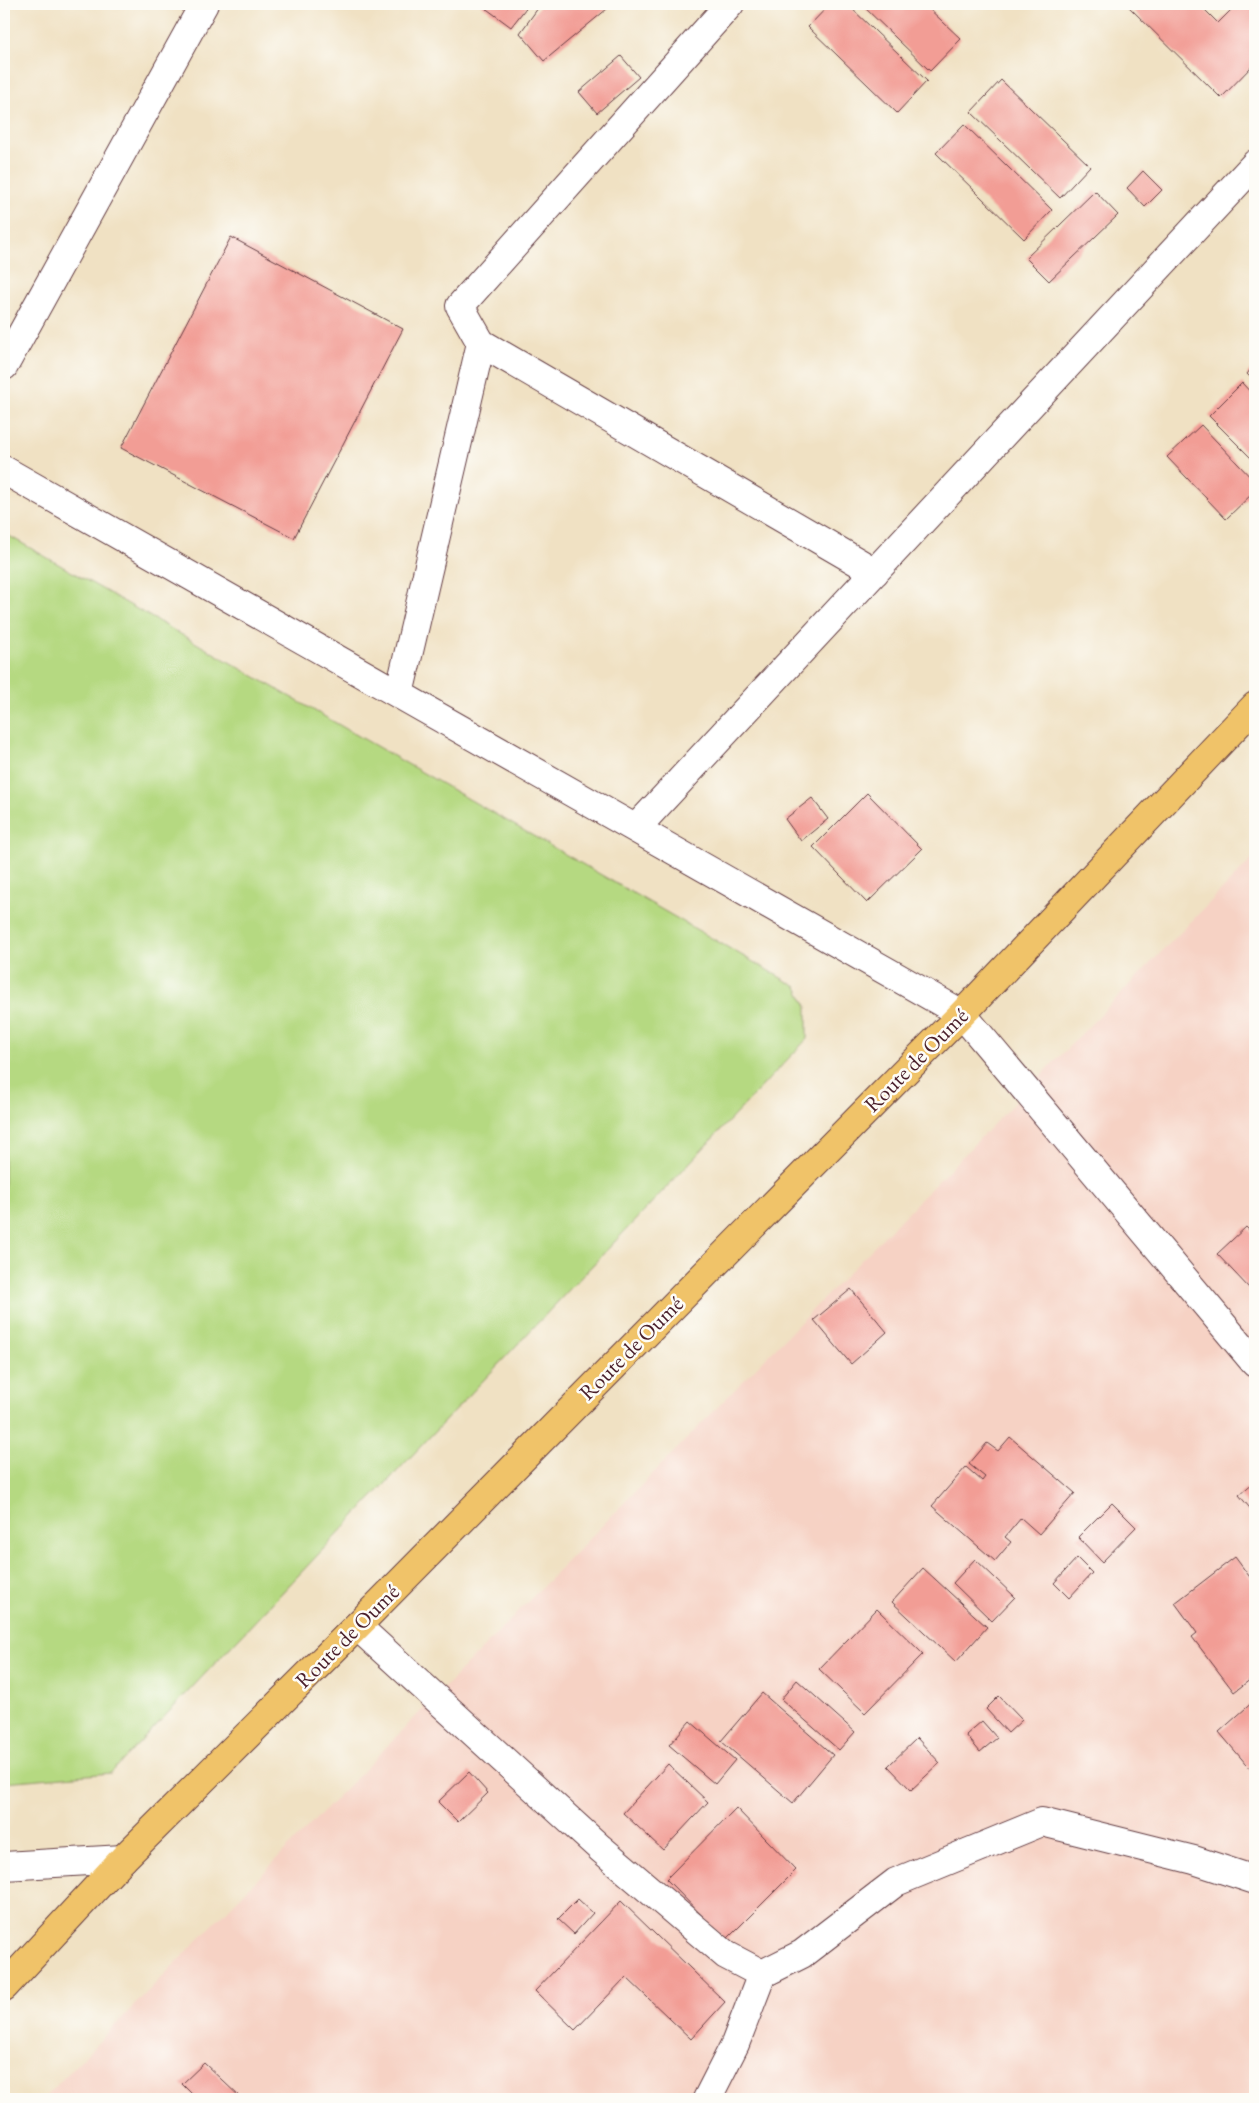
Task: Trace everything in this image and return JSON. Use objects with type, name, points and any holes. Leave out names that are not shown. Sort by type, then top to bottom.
[{"type":"main road","name":"Route de Oumé","points":[[4,1987],[123,1858],[357,1626],[962,1014],[1255,706]]},
{"type":"street","points":[[4,366],[204,4]]},
{"type":"street","points":[[730,4],[460,306],[482,343],[875,572]]},
{"type":"street","points":[[636,828],[1255,164]]},
{"type":"street","points":[[399,694],[482,343]]},
{"type":"street","points":[[4,470],[962,1014],[1255,1363]]},
{"type":"street","points":[[357,1626],[608,1855],[726,1956],[762,1974]]},
{"type":"street","points":[[707,2099],[735,2044],[762,1974],[802,1954],[896,1882],[1042,1822],[1194,1860],[1255,1880]]},
{"type":"street","points":[[4,1866],[123,1858]]},
{"type":"shaded area","points":[[1255,856],[1255,2099],[43,2099]]},
{"type":"green space","points":[[4,533],[797,987],[807,1007],[807,1039],[111,1773],[4,1782]]},
{"type":"building","points":[[480,4],[529,4],[511,27]]},
{"type":"building","points":[[541,4],[613,4],[544,61],[520,33]]},
{"type":"building","points":[[830,4],[847,4],[927,81],[897,113],[808,27]]},
{"type":"building","points":[[861,4],[924,4],[961,39],[930,71]]},
{"type":"building","points":[[1126,4],[1199,4],[1218,23],[1237,4],[1255,4],[1255,63],[1221,98]]},
{"type":"building","points":[[621,56],[639,77],[597,113],[579,92]]},
{"type":"building","points":[[1001,80],[1090,166],[1060,198],[971,112]]},
{"type":"building","points":[[964,124],[1052,210],[1024,239],[936,153]]},
{"type":"building","points":[[1143,171],[1162,190],[1145,207],[1127,188]]},
{"type":"building","points":[[1095,191],[1118,215],[1049,281],[1026,258]]},
{"type":"building","points":[[231,237],[403,329],[294,538],[121,448]]},
{"type":"building","points":[[1255,364],[1255,382],[1247,374]]},
{"type":"building","points":[[1242,383],[1255,397],[1255,462],[1209,416]]},
{"type":"building","points":[[1201,425],[1255,482],[1255,491],[1226,519],[1167,457]]},
{"type":"building","points":[[867,793],[922,849],[867,903],[813,847]]},
{"type":"building","points":[[812,798],[828,819],[801,841],[785,819]]},
{"type":"building","points":[[1246,1227],[1255,1236],[1255,1285],[1250,1289],[1217,1254]]},
{"type":"building","points":[[851,1289],[887,1332],[851,1364],[814,1320]]},
{"type":"building","points":[[1010,1437],[1075,1493],[1039,1534],[1021,1518],[1005,1537],[1011,1542],[995,1561],[932,1506],[966,1467],[982,1481],[985,1477],[969,1464],[987,1443],[998,1451]]},
{"type":"building","points":[[1255,1481],[1255,1512],[1254,1513],[1239,1495]]},
{"type":"building","points":[[1112,1503],[1136,1527],[1102,1562],[1078,1537]]},
{"type":"building","points":[[1235,1557],[1255,1584],[1255,1676],[1234,1692],[1192,1637],[1197,1633],[1175,1603]]},
{"type":"building","points":[[1077,1558],[1092,1573],[1069,1598],[1054,1583]]},
{"type":"building","points":[[975,1559],[1015,1597],[992,1621],[953,1583]]},
{"type":"building","points":[[923,1568],[987,1627],[956,1662],[892,1602]]},
{"type":"building","points":[[877,1609],[923,1654],[865,1713],[819,1669]]},
{"type":"building","points":[[797,1680],[855,1732],[839,1750],[781,1699]]},
{"type":"building","points":[[762,1693],[833,1755],[793,1803],[721,1741]]},
{"type":"building","points":[[999,1696],[1022,1720],[1008,1733],[986,1709]]},
{"type":"building","points":[[1255,1700],[1255,1768],[1252,1771],[1219,1732]]},
{"type":"building","points":[[690,1721],[735,1760],[715,1784],[669,1745]]},
{"type":"building","points":[[982,1721],[997,1738],[980,1752],[966,1735]]},
{"type":"building","points":[[917,1738],[940,1763],[911,1790],[888,1766]]},
{"type":"building","points":[[668,1764],[708,1802],[663,1850],[623,1813]]},
{"type":"building","points":[[469,1772],[488,1793],[458,1822],[438,1802]]},
{"type":"building","points":[[736,1808],[796,1870],[726,1940],[666,1879]]},
{"type":"building","points":[[578,1899],[593,1913],[574,1934],[558,1919]]},
{"type":"building","points":[[621,1901],[725,2002],[691,2039],[626,1977],[575,2030],[535,1991]]},
{"type":"building","points":[[204,2063],[242,2099],[197,2099],[182,2084]]}]
